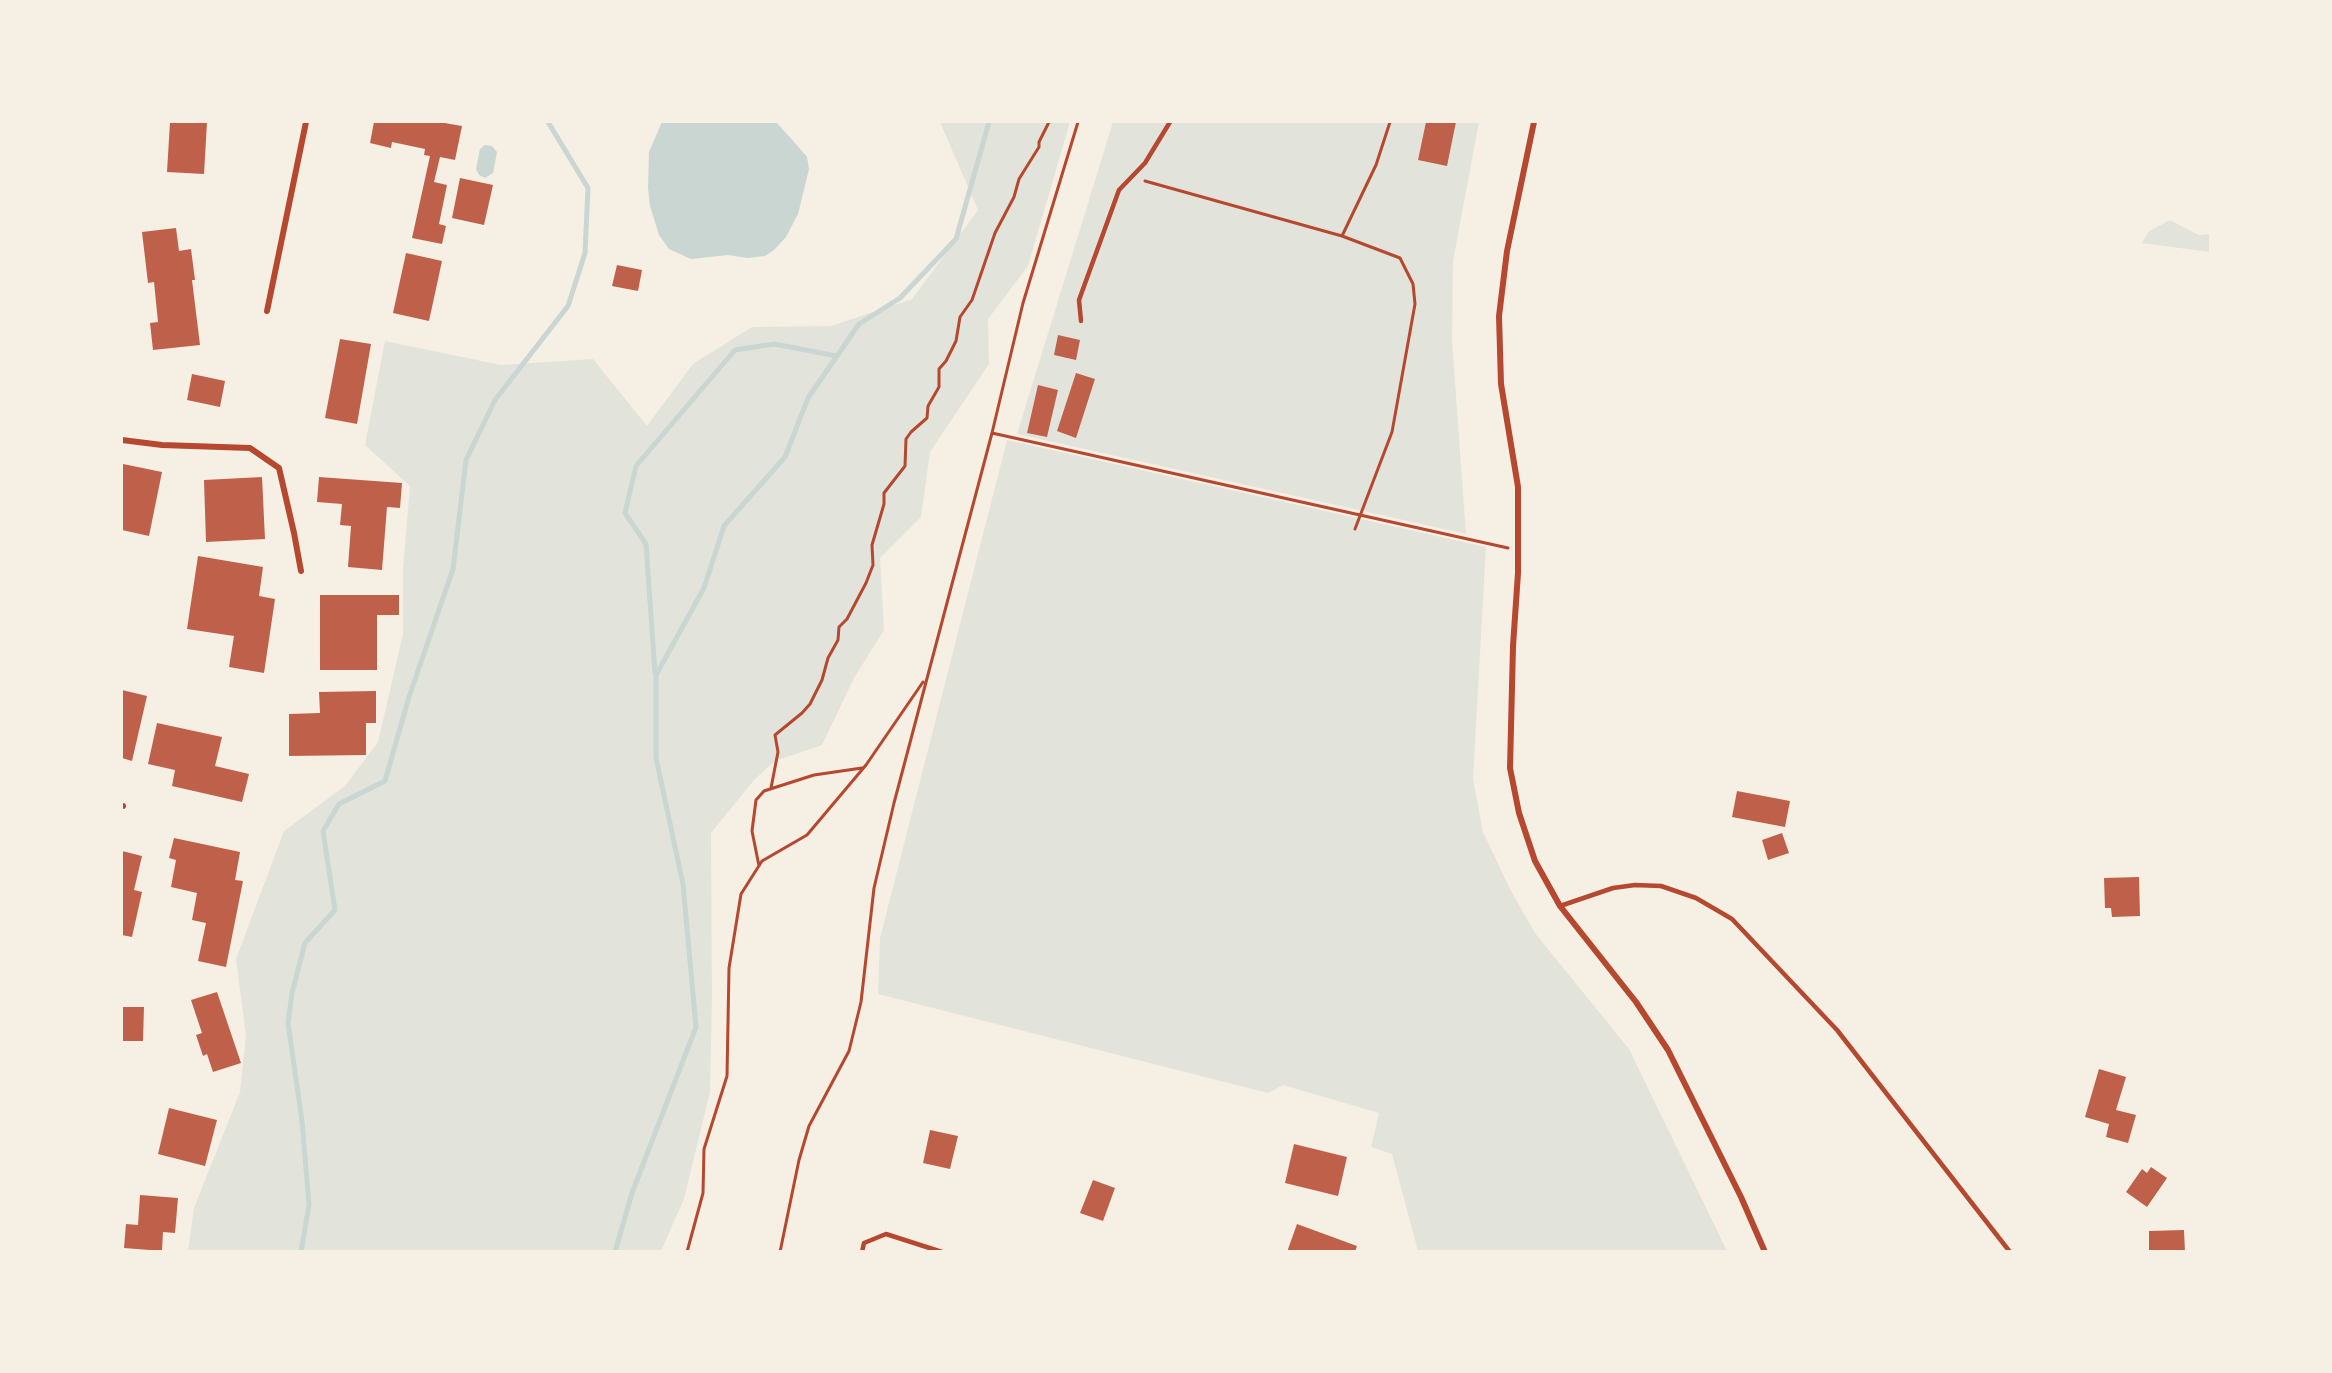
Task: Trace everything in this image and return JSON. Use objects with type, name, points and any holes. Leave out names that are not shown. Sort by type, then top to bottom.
[{"type":"street","points":[[267,311],[306,122]]},
{"type":"street","points":[[1534,122],[1507,250],[1499,316],[1502,384],[1518,488],[1510,768],[1519,813],[1535,861],[1560,906],[1636,1002],[1668,1050],[1765,1251]]},
{"type":"street","points":[[122,440],[162,446],[250,448],[279,468],[301,571]]},
{"type":"lane","points":[[1081,321],[1079,300],[1119,190],[1145,163],[1170,122]]},
{"type":"lane","points":[[1560,906],[1613,888],[1635,885],[1661,886],[1696,897],[1732,919],[1837,1030],[2010,1251]]},
{"type":"lane","points":[[862,1251],[864,1243],[886,1234],[942,1251]]},
{"type":"path","points":[[771,788],[778,752],[775,735],[810,704],[822,680],[828,658],[838,640],[839,627],[847,619],[866,583],[873,565],[872,544],[884,504],[884,493],[905,466],[906,439],[910,432],[927,418],[928,406],[939,387],[939,369],[946,361],[956,341],[960,317],[972,300],[995,233],[1014,197],[1019,179],[1039,147],[1039,142],[1049,122]]},
{"type":"path","points":[[780,1251],[799,1160],[809,1126],[849,1051],[861,1002],[874,888],[926,678],[992,433],[1023,303],[1077,122]]},
{"type":"path","points":[[1342,236],[1376,165],[1390,122]]},
{"type":"path","points":[[1132,177],[1342,236],[1400,258],[1413,284],[1415,304],[1392,432],[1355,529]]},
{"type":"path","points":[[992,433],[1518,550]]},
{"type":"path","points":[[687,1251],[704,1193],[704,1149],[727,1076],[729,968],[741,894],[762,861],[807,835],[863,768],[926,678]]},
{"type":"path","points":[[759,866],[752,831],[756,800],[764,791],[814,775],[863,768]]},
{"type":"shaded area","points":[[662,122],[776,122],[795,143],[807,157],[809,169],[798,214],[786,237],[774,250],[765,256],[747,258],[728,255],[691,259],[669,249],[659,235],[650,206],[648,188],[649,152]]},
{"type":"shaded area","points":[[940,122],[1070,122],[1028,266],[988,319],[989,364],[930,452],[921,517],[880,558],[884,630],[854,678],[822,745],[775,761],[755,779],[711,833],[710,1092],[684,1199],[661,1251],[188,1252],[194,1208],[240,1092],[246,1036],[236,959],[284,831],[345,786],[378,742],[403,634],[403,569],[410,486],[365,445],[385,341],[501,365],[593,359],[647,426],[693,364],[752,327],[831,326],[912,299],[978,210]]},
{"type":"shaded area","points":[[1113,122],[1479,122],[1453,261],[1452,340],[1466,534],[1017,434]]},
{"type":"shaded area","points":[[485,145],[492,146],[497,152],[493,173],[485,178],[479,175],[476,169],[480,149]]},
{"type":"shaded area","points":[[2170,220],[2199,235],[2210,234],[2210,252],[2142,243],[2148,232]]},
{"type":"shaded area","points":[[1007,440],[1486,547],[1473,779],[1483,832],[1510,889],[1535,933],[1629,1049],[1727,1251],[1418,1251],[1392,1154],[1371,1147],[1379,1113],[1283,1085],[1268,1093],[878,994],[880,938]]},
{"type":"building","points":[[170,122],[207,122],[204,174],[167,172]]},
{"type":"building","points":[[374,122],[439,122],[462,126],[455,160],[440,157],[434,182],[447,185],[439,224],[446,226],[442,244],[412,238],[430,156],[424,155],[425,149],[392,142],[391,148],[370,143]]},
{"type":"building","points":[[1426,122],[1456,122],[1447,166],[1418,160]]},
{"type":"building","points":[[460,178],[493,185],[484,225],[452,218]]},
{"type":"building","points":[[176,228],[179,251],[191,249],[195,280],[192,280],[200,345],[153,350],[150,323],[158,322],[154,282],[148,283],[142,232]]},
{"type":"building","points":[[406,253],[442,261],[429,321],[393,313]]},
{"type":"building","points":[[617,265],[642,270],[638,291],[612,286]]},
{"type":"building","points":[[1058,335],[1080,340],[1076,360],[1054,355]]},
{"type":"building","points":[[340,339],[371,344],[357,424],[325,418]]},
{"type":"building","points":[[1076,373],[1095,379],[1076,438],[1057,431]]},
{"type":"building","points":[[192,374],[225,381],[220,407],[187,400]]},
{"type":"building","points":[[1038,385],[1058,390],[1047,437],[1027,433]]},
{"type":"building","points":[[123,464],[162,472],[149,536],[122,530]]},
{"type":"building","points":[[262,477],[265,539],[206,542],[204,480]]},
{"type":"building","points":[[319,477],[402,483],[400,508],[387,507],[382,570],[348,567],[351,526],[340,525],[342,504],[317,502]]},
{"type":"building","points":[[198,556],[263,567],[259,596],[275,599],[264,673],[229,667],[234,636],[187,629]]},
{"type":"building","points":[[320,595],[399,595],[399,615],[377,615],[377,670],[320,670]]},
{"type":"building","points":[[122,690],[147,696],[132,761],[122,758]]},
{"type":"building","points":[[376,691],[376,723],[366,723],[366,755],[289,756],[289,714],[320,713],[319,692]]},
{"type":"building","points":[[157,723],[222,737],[215,766],[249,774],[242,802],[172,786],[175,770],[148,764]]},
{"type":"building","points":[[1737,791],[1790,801],[1785,827],[1732,817]]},
{"type":"building","points":[[1782,833],[1789,853],[1768,860],[1762,840]]},
{"type":"building","points":[[174,838],[240,852],[235,880],[243,881],[226,967],[198,961],[206,923],[192,920],[197,893],[171,887],[176,860],[169,858]]},
{"type":"building","points":[[122,851],[142,856],[134,890],[142,892],[132,937],[122,935]]},
{"type":"building","points":[[2139,877],[2140,916],[2112,917],[2111,908],[2105,908],[2104,878]]},
{"type":"building","points":[[217,992],[241,1063],[213,1072],[207,1054],[203,1056],[196,1035],[202,1033],[191,1000]]},
{"type":"building","points":[[122,1007],[144,1007],[143,1041],[122,1041]]},
{"type":"building","points":[[2099,1069],[2126,1077],[2116,1110],[2136,1115],[2128,1143],[2106,1137],[2109,1124],[2085,1117]]},
{"type":"building","points":[[169,1108],[217,1120],[205,1166],[158,1154]]},
{"type":"building","points":[[930,1130],[958,1136],[950,1169],[923,1163]]},
{"type":"building","points":[[1294,1144],[1347,1157],[1338,1196],[1285,1183]]},
{"type":"building","points":[[2151,1167],[2167,1178],[2147,1207],[2126,1192],[2142,1169],[2147,1173]]},
{"type":"building","points":[[1093,1180],[1115,1188],[1103,1221],[1080,1213]]},
{"type":"building","points":[[140,1195],[178,1198],[175,1233],[163,1232],[162,1251],[124,1248],[126,1224],[138,1225]]},
{"type":"building","points":[[1297,1224],[1357,1246],[1355,1252],[1287,1252]]},
{"type":"building","points":[[2184,1230],[2185,1252],[2149,1252],[2149,1231]]},
{"type":"waterway","points":[[301,1252],[309,1205],[302,1121],[288,1023],[292,993],[305,943],[335,910],[323,831],[339,804],[385,781],[409,697],[453,569],[466,460],[495,400],[568,306],[585,253],[588,188],[548,122]]},
{"type":"waterway","points":[[615,1252],[632,1193],[696,1027],[683,884],[656,758],[656,675],[704,588],[724,526],[785,457],[808,398],[859,324],[900,298],[956,239],[989,122]]},
{"type":"waterway","points":[[655,673],[646,544],[625,513],[636,466],[735,350],[774,344],[837,356]]}]
